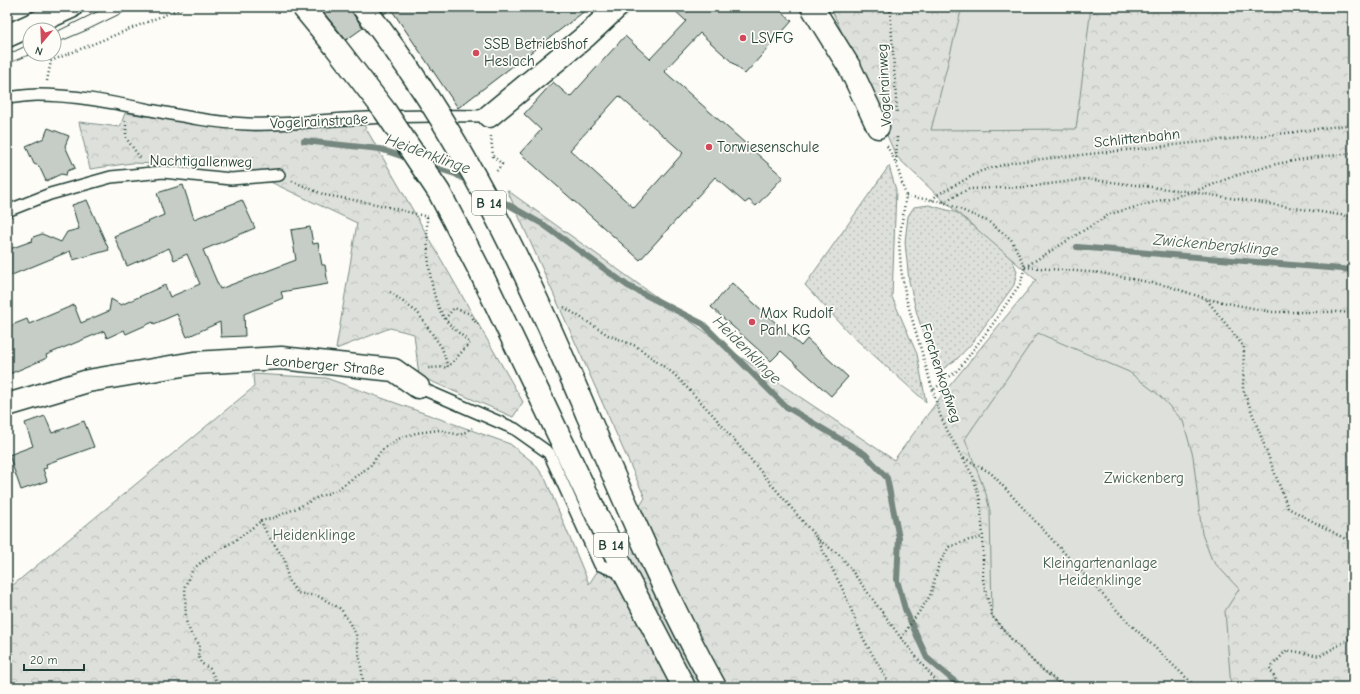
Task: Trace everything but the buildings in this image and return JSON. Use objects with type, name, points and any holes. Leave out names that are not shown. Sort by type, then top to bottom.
[{"type":"main road","points":[[7,36],[71,7]]},
{"type":"main road","name":"B 14","points":[[302,7],[335,46],[385,111],[439,192],[480,271],[625,574],[684,687]]},
{"type":"main road","name":"B 14","points":[[363,7],[419,84],[465,158],[507,237],[569,370],[650,559],[715,687]]},
{"type":"main road","name":"Vogelrainstraße","points":[[489,116],[586,36],[617,7]]},
{"type":"main road","points":[[812,7],[887,130]]},
{"type":"main road","name":"Leonberger Straße","points":[[7,406],[88,381],[194,363],[281,358],[394,370],[418,387]]},
{"type":"lane","name":"Vogelrainstraße","points":[[7,98],[36,95],[70,97],[205,120],[247,124],[296,124],[361,118],[460,115],[489,116]]},
{"type":"lane","name":"Nachtigallenweg","points":[[7,211],[50,194],[111,177],[163,172],[231,179],[279,175]]},
{"type":"lane","name":"Leonberger Straße","points":[[418,387],[515,429],[549,453],[600,565],[625,574]]},
{"type":"path","points":[[36,95],[47,82],[51,61],[184,7]]},
{"type":"path","name":"Vogelrainweg","points":[[890,7],[897,118]]},
{"type":"path","points":[[126,121],[126,138],[135,153],[152,173]]},
{"type":"path","name":"Schlittenbahn","points":[[932,200],[937,195],[981,171],[1014,162],[1279,134],[1353,124]]},
{"type":"path","points":[[887,130],[906,196],[943,202],[989,222],[1011,239],[1025,267]]},
{"type":"path","name":"Vogelrainweg","points":[[887,130],[896,163]]},
{"type":"path","points":[[934,390],[958,370],[992,325],[1020,284],[1025,267],[1110,214],[1192,192],[1234,176],[1276,164],[1311,158],[1353,154]]},
{"type":"path","points":[[493,156],[502,164]]},
{"type":"path","points":[[943,202],[970,189],[1027,187],[1086,179],[1192,192],[1353,217]]},
{"type":"path","name":"Forchenkopfweg","points":[[906,196],[899,241],[901,269],[906,298],[934,390],[940,415],[973,476],[980,500],[983,537],[983,580],[992,616],[1013,641],[1058,683]]},
{"type":"path","points":[[394,370],[448,367],[470,343],[445,319],[435,298],[427,255],[427,217]]},
{"type":"path","points":[[1025,267],[1100,273],[1168,286],[1207,299],[1272,312],[1353,313]]},
{"type":"path","points":[[390,292],[418,312],[442,348],[448,367]]},
{"type":"path","points":[[1207,299],[1244,347],[1243,389],[1288,508],[1353,543]]},
{"type":"path","points":[[445,319],[454,308],[470,314],[477,324]]},
{"type":"path","points":[[219,687],[210,669],[201,663],[198,655],[200,645],[190,634],[186,621],[185,586],[193,569],[209,556],[236,540],[261,521],[298,508],[318,497],[335,491],[370,466],[382,450],[398,439],[416,433],[439,430],[460,435],[476,425],[483,414]]},
{"type":"path","points":[[963,458],[991,473],[1124,618],[1196,687]]},
{"type":"path","points":[[261,521],[267,534],[285,560],[288,580],[297,593],[318,596],[341,608],[356,634],[364,687]]},
{"type":"path","points":[[891,687],[863,638],[843,590],[816,537],[842,556],[901,638],[936,681],[934,687]]},
{"type":"path","points":[[901,638],[909,624],[930,596],[939,564],[949,547],[965,541],[983,537]]},
{"type":"path","points":[[1279,687],[1270,668],[1287,650],[1320,656],[1353,637]]},
{"type":"path","points":[[1058,683],[1062,687]]},
{"type":"path","points":[[1058,683],[1074,687]]},
{"type":"green space","name":"Zwickenberg","points":[[830,7],[1353,7],[1353,687],[7,687],[7,590],[254,387],[253,374],[326,378],[510,444],[534,463],[545,478],[589,584],[645,498],[507,190],[736,354],[894,460],[942,395],[1036,280],[937,195],[896,156]]},
{"type":"green space","points":[[962,7],[1091,7],[1076,129],[931,130]]},
{"type":"green space","points":[[125,113],[255,131],[364,125],[523,402],[513,417],[419,376],[414,334],[390,328],[336,349],[357,223],[239,167],[132,163],[90,169],[79,122],[120,127]]},
{"type":"green space","points":[[889,166],[896,190],[892,297],[917,354],[926,402],[850,334],[805,285]]},
{"type":"green space","points":[[929,205],[969,216],[1005,243],[1017,271],[1014,285],[973,342],[957,359],[943,369],[933,362],[917,314],[909,281],[905,242],[908,216],[914,207]]},
{"type":"green space","name":"Kleingartenanlage Heidenklinge","points":[[1038,333],[1129,372],[1159,395],[1183,421],[1193,456],[1202,534],[1212,560],[1239,589],[1225,611],[1231,687],[1061,687],[1013,641],[992,616],[990,511],[986,494],[965,439]]},
{"type":"waterway","name":"Heidenklinge","points":[[304,141],[380,149],[410,159]]},
{"type":"waterway","name":"Heidenklinge","points":[[430,166],[455,174],[469,182]]},
{"type":"waterway","name":"Heidenklinge","points":[[493,196],[544,225],[628,286],[703,324],[785,406],[865,454],[887,478],[899,538],[897,580],[905,609],[927,658],[961,687]]},
{"type":"waterway","name":"Zwickenbergklinge","points":[[1077,247],[1353,270]]},
{"type":"tram line","points":[[62,29],[107,7]]},
{"type":"tram line","points":[[62,41],[134,7]]},
{"type":"tram line","points":[[7,55],[22,48]]},
{"type":"tram line","points":[[7,64],[22,58]]},
{"type":"place","name":"LSVFG","points":[[743,38]]},
{"type":"place","name":"SSB Betriebshof Heslach","points":[[476,53]]},
{"type":"place","name":"Torwiesenschule","points":[[709,147]]},
{"type":"place","name":"Max Rudolf Pahl KG","points":[[752,322]]}]
